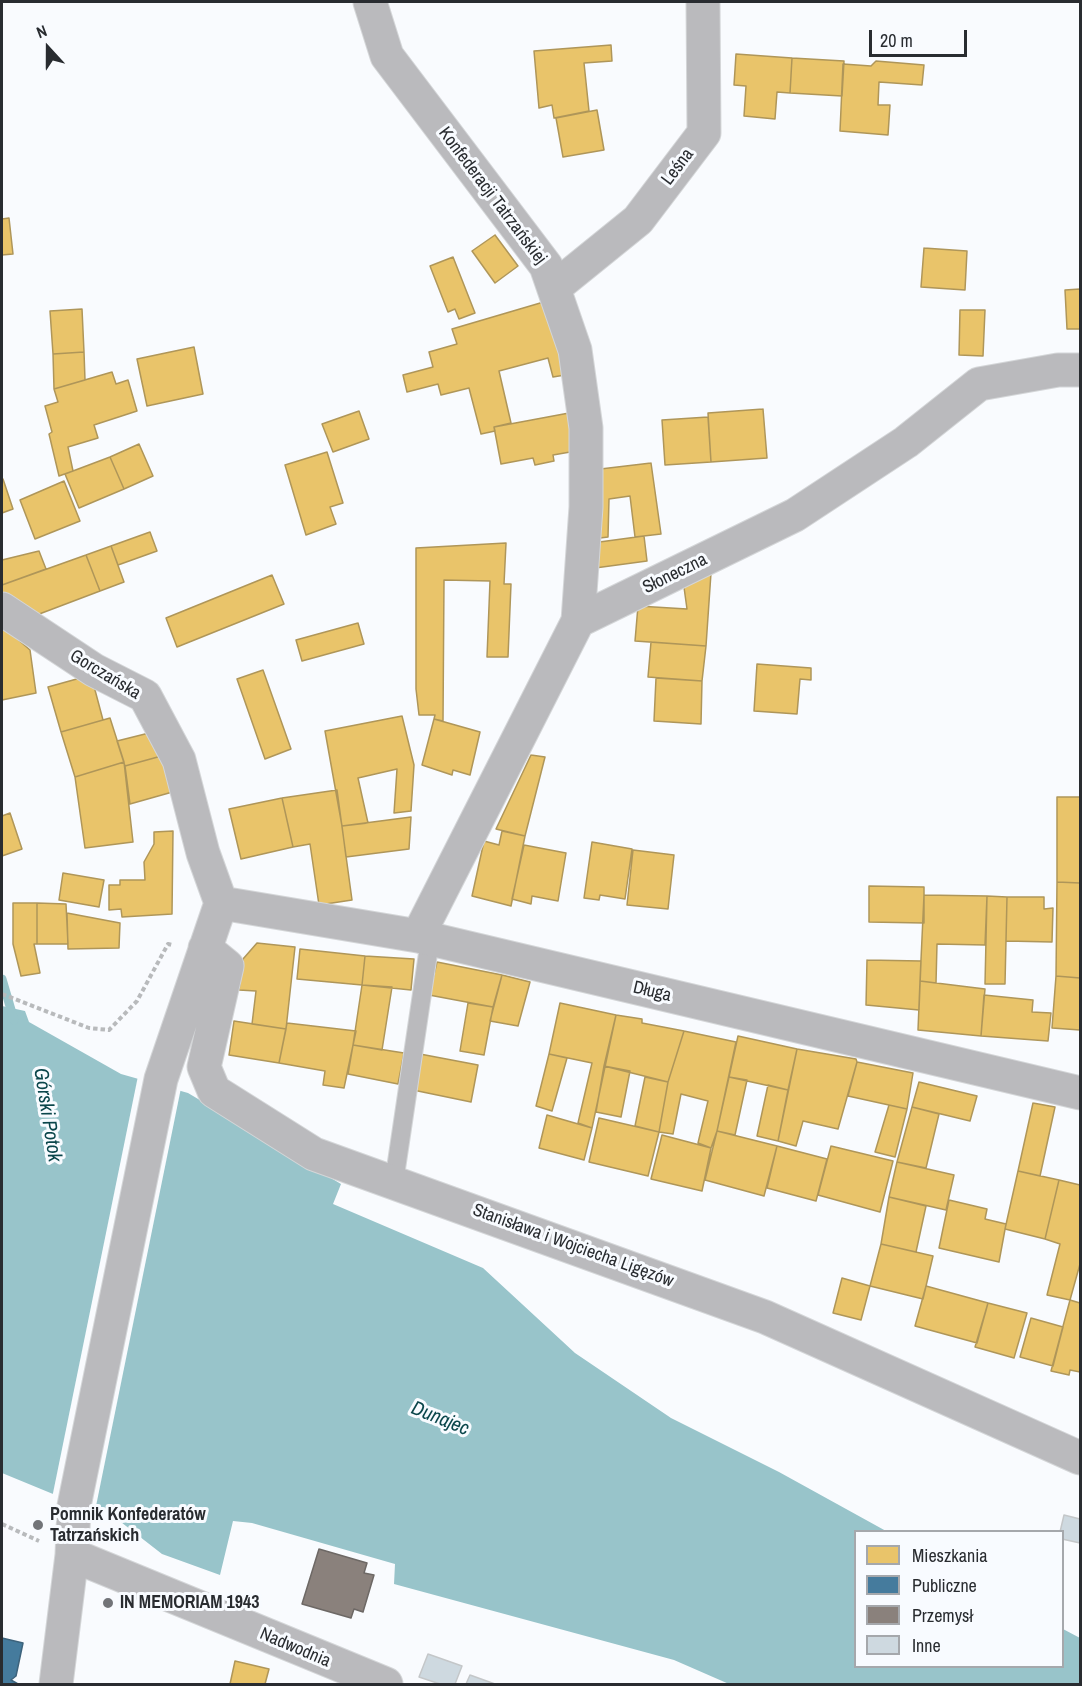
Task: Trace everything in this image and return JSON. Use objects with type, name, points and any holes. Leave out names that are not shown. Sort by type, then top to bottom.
[{"type":"street","name":"Konfederacji Tatrzańskiej","points":[[370,2],[387,56],[546,266],[575,350],[586,428],[585,507],[578,621]]},
{"type":"street","name":"Leśna","points":[[554,288],[638,220],[704,133],[703,2]]},
{"type":"street","name":"Słoneczna","points":[[578,621],[795,515],[906,442],[979,384],[1058,370],[1080,370]]},
{"type":"street","name":"Gorczańska","points":[[2,609],[94,670],[145,696],[179,760],[203,853],[222,903]]},
{"type":"street","points":[[424,938],[578,621]]},
{"type":"street","points":[[56,1684],[72,1555],[74,1506],[162,1079],[222,903]]},
{"type":"street","name":"Długa","points":[[222,903],[424,938],[1080,1093]]},
{"type":"street","name":"Stanisława i Wojciecha Ligęzów","points":[[205,948],[226,966],[204,1067],[214,1091],[314,1154],[765,1317],[1080,1458]]},
{"type":"street","name":"Nadwodnia","points":[[72,1555],[386,1684]]},
{"type":"lane","points":[[394,1182],[424,938]]},
{"type":"path","points":[[2,994],[89,1028],[109,1030],[137,1001],[168,944],[205,948]]},
{"type":"water","name":"Dunajec","points":[[2,1006],[25,1011],[29,1022],[121,1074],[188,1093],[341,1184],[333,1204],[483,1268],[575,1353],[671,1418],[779,1472],[884,1530],[854,1530],[854,1668],[1064,1668],[1064,1630],[1080,1638],[1080,1684],[729,1684],[674,1660],[394,1584],[395,1564],[252,1523],[233,1521],[220,1575],[162,1554],[108,1512],[53,1494],[2,1473]]},
{"type":"pier","points":[[138,1076],[181,1088],[95,1511],[52,1498]]},
{"type":"building: Mieszkania","points":[[611,45],[612,61],[584,63],[589,111],[554,118],[552,105],[539,108],[534,51]]},
{"type":"building: Mieszkania","points":[[736,54],[792,58],[790,93],[777,92],[775,119],[744,116],[746,86],[734,85]]},
{"type":"building: Mieszkania","points":[[792,58],[844,61],[842,96],[790,93]]},
{"type":"building: Mieszkania","points":[[876,61],[924,65],[922,85],[879,82],[878,105],[890,105],[888,135],[840,131],[843,64],[871,66]]},
{"type":"building: Mieszkania","points":[[597,110],[604,150],[563,157],[556,118]]},
{"type":"building: Mieszkania","points":[[9,218],[13,254],[2,255],[2,219]]},
{"type":"building: Mieszkania","points":[[495,235],[518,266],[495,283],[472,251]]},
{"type":"building: Mieszkania","points":[[924,248],[967,251],[965,290],[921,287]]},
{"type":"building: Mieszkania","points":[[453,257],[475,313],[459,319],[455,309],[448,312],[430,266]]},
{"type":"building: Mieszkania","points":[[1080,289],[1080,329],[1067,329],[1065,290]]},
{"type":"building: Mieszkania","points":[[547,301],[565,375],[553,377],[548,358],[499,371],[511,423],[494,427],[495,431],[481,434],[469,388],[441,395],[438,384],[407,392],[403,375],[433,367],[429,352],[457,344],[452,329]]},
{"type":"building: Mieszkania","points":[[82,309],[84,352],[53,354],[50,311]]},
{"type":"building: Mieszkania","points":[[960,310],[985,310],[983,356],[959,355]]},
{"type":"building: Mieszkania","points":[[194,347],[203,394],[147,406],[137,359]]},
{"type":"building: Mieszkania","points":[[84,352],[85,380],[54,389],[53,354]]},
{"type":"building: Mieszkania","points":[[112,372],[116,384],[128,380],[137,411],[94,425],[98,438],[68,447],[73,471],[59,476],[45,406],[58,402],[54,389]]},
{"type":"building: Mieszkania","points":[[763,409],[767,458],[711,462],[708,413]]},
{"type":"building: Mieszkania","points":[[359,411],[369,439],[333,452],[322,424]]},
{"type":"building: Mieszkania","points":[[569,413],[576,451],[553,455],[554,461],[535,465],[533,458],[501,464],[494,427]]},
{"type":"building: Mieszkania","points":[[708,417],[711,462],[665,465],[662,420]]},
{"type":"building: Mieszkania","points":[[139,444],[153,476],[124,489],[110,457]]},
{"type":"building: Mieszkania","points":[[327,452],[343,503],[330,507],[336,524],[306,535],[285,465]]},
{"type":"building: Mieszkania","points":[[110,457],[124,489],[79,508],[65,474]]},
{"type":"building: Mieszkania","points":[[651,463],[661,534],[635,537],[630,496],[609,499],[608,537],[592,539],[592,470]]},
{"type":"building: Mieszkania","points":[[2,480],[13,509],[2,513]]},
{"type":"building: Mieszkania","points":[[64,481],[80,521],[35,539],[20,500]]},
{"type":"building: Mieszkania","points":[[150,532],[157,551],[118,565],[111,546]]},
{"type":"building: Mieszkania","points":[[644,536],[647,561],[595,568],[592,543]]},
{"type":"building: Mieszkania","points":[[506,543],[504,584],[511,584],[508,657],[487,657],[490,581],[444,580],[443,721],[434,719],[435,715],[419,715],[416,689],[416,548]]},
{"type":"building: Mieszkania","points":[[111,546],[124,582],[100,591],[86,555]]},
{"type":"building: Mieszkania","points":[[39,551],[46,569],[2,585],[2,560]]},
{"type":"building: Mieszkania","points":[[86,555],[100,591],[34,616],[2,592],[2,585]]},
{"type":"building: Mieszkania","points":[[711,573],[706,646],[635,641],[638,606],[687,609],[683,580]]},
{"type":"building: Mieszkania","points":[[272,575],[284,604],[177,647],[166,618]]},
{"type":"building: Mieszkania","points":[[358,623],[364,644],[302,661],[296,640]]},
{"type":"building: Mieszkania","points":[[6,629],[30,650],[36,693],[2,700],[2,630]]},
{"type":"building: Mieszkania","points":[[651,642],[706,646],[702,681],[648,677]]},
{"type":"building: Mieszkania","points":[[757,664],[811,668],[811,680],[800,679],[797,714],[754,711]]},
{"type":"building: Mieszkania","points":[[263,670],[291,749],[265,759],[237,679]]},
{"type":"building: Mieszkania","points":[[91,675],[103,720],[61,732],[48,687]]},
{"type":"building: Mieszkania","points":[[656,678],[702,681],[701,724],[654,721]]},
{"type":"building: Mieszkania","points":[[402,716],[414,765],[411,811],[394,813],[397,769],[358,778],[368,823],[342,826],[325,731]]},
{"type":"building: Mieszkania","points":[[110,718],[124,762],[75,777],[61,732]]},
{"type":"building: Mieszkania","points":[[434,719],[480,732],[470,775],[453,770],[452,775],[422,765]]},
{"type":"building: Mieszkania","points":[[153,732],[165,755],[125,766],[117,741]]},
{"type":"building: Mieszkania","points":[[165,755],[176,791],[130,804],[125,766]]},
{"type":"building: Mieszkania","points":[[531,755],[545,757],[525,836],[496,829]]},
{"type":"building: Mieszkania","points":[[124,762],[133,842],[85,848],[75,777]]},
{"type":"building: Mieszkania","points":[[337,790],[352,900],[319,905],[310,844],[293,847],[282,798]]},
{"type":"building: Mieszkania","points":[[1057,797],[1080,797],[1080,883],[1057,882]]},
{"type":"building: Mieszkania","points":[[282,798],[293,847],[241,859],[229,809]]},
{"type":"building: Mieszkania","points":[[10,813],[22,849],[2,856],[2,816]]},
{"type":"building: Mieszkania","points":[[411,817],[409,849],[346,857],[342,826]]},
{"type":"building: Mieszkania","points":[[173,831],[172,914],[122,917],[121,909],[109,910],[109,885],[120,885],[120,880],[145,880],[144,862],[154,844],[154,832]]},
{"type":"building: Mieszkania","points":[[502,831],[525,836],[511,906],[472,896],[484,841],[499,845]]},
{"type":"building: Mieszkania","points":[[592,842],[632,849],[625,899],[600,895],[599,900],[584,898]]},
{"type":"building: Mieszkania","points":[[524,845],[566,853],[558,901],[532,896],[531,904],[512,899]]},
{"type":"building: Mieszkania","points":[[633,850],[674,855],[668,909],[627,905]]},
{"type":"building: Mieszkania","points":[[63,873],[104,880],[99,907],[59,900]]},
{"type":"building: Mieszkania","points":[[1057,882],[1080,883],[1080,978],[1056,976]]},
{"type":"building: Mieszkania","points":[[869,886],[924,887],[924,923],[869,922]]},
{"type":"building: Mieszkania","points":[[924,895],[987,896],[985,945],[937,944],[936,983],[920,981]]},
{"type":"building: Mieszkania","points":[[987,896],[1007,897],[1005,984],[985,984]]},
{"type":"building: Mieszkania","points":[[1007,897],[1044,897],[1044,909],[1053,908],[1052,942],[1006,941]]},
{"type":"building: Mieszkania","points":[[13,903],[37,903],[37,944],[34,944],[40,973],[21,976],[13,944]]},
{"type":"building: Mieszkania","points":[[37,903],[66,904],[68,944],[37,944]]},
{"type":"building: Mieszkania","points":[[67,913],[120,923],[119,948],[68,949]]},
{"type":"building: Mieszkania","points":[[257,943],[295,947],[286,1029],[252,1024],[256,991],[239,990],[243,959]]},
{"type":"building: Mieszkania","points":[[300,949],[365,956],[362,985],[297,979]]},
{"type":"building: Mieszkania","points":[[365,956],[414,959],[411,990],[362,985]]},
{"type":"building: Mieszkania","points":[[867,960],[921,961],[919,1010],[866,1005]]},
{"type":"building: Mieszkania","points":[[437,962],[502,975],[493,1007],[429,995]]},
{"type":"building: Mieszkania","points":[[502,975],[530,982],[518,1026],[490,1021]]},
{"type":"building: Mieszkania","points":[[1056,976],[1080,978],[1080,1030],[1052,1028]]},
{"type":"building: Mieszkania","points":[[920,981],[985,989],[981,1036],[918,1030]]},
{"type":"building: Mieszkania","points":[[362,985],[392,987],[382,1050],[353,1045]]},
{"type":"building: Mieszkania","points":[[984,995],[1033,1000],[1032,1012],[1051,1013],[1048,1041],[981,1036]]},
{"type":"building: Mieszkania","points":[[468,1003],[493,1007],[484,1055],[460,1051]]},
{"type":"building: Mieszkania","points":[[560,1003],[616,1015],[592,1128],[578,1123],[592,1063],[549,1054]]},
{"type":"building: Mieszkania","points":[[616,1015],[642,1019],[642,1023],[684,1031],[668,1082],[604,1066]]},
{"type":"building: Mieszkania","points":[[234,1021],[286,1029],[279,1063],[229,1055]]},
{"type":"building: Mieszkania","points":[[287,1023],[356,1031],[344,1088],[323,1085],[325,1071],[279,1063]]},
{"type":"building: Mieszkania","points":[[684,1031],[736,1042],[717,1131],[711,1148],[698,1143],[708,1101],[681,1094],[673,1134],[659,1132],[668,1082]]},
{"type":"building: Mieszkania","points":[[738,1036],[797,1049],[788,1090],[729,1077]]},
{"type":"building: Mieszkania","points":[[353,1045],[404,1053],[398,1084],[348,1074]]},
{"type":"building: Mieszkania","points":[[797,1049],[856,1059],[857,1062],[838,1129],[803,1121],[796,1146],[778,1141]]},
{"type":"building: Mieszkania","points":[[420,1054],[478,1065],[471,1102],[413,1090]]},
{"type":"building: Mieszkania","points":[[549,1054],[567,1058],[552,1111],[536,1106]]},
{"type":"building: Mieszkania","points":[[857,1062],[913,1073],[907,1109],[848,1096]]},
{"type":"building: Mieszkania","points":[[604,1066],[630,1071],[621,1117],[596,1112]]},
{"type":"building: Mieszkania","points":[[645,1077],[668,1082],[659,1132],[635,1126]]},
{"type":"building: Mieszkania","points":[[729,1077],[747,1080],[735,1135],[717,1131]]},
{"type":"building: Mieszkania","points":[[919,1082],[977,1096],[970,1121],[912,1107]]},
{"type":"building: Mieszkania","points":[[768,1085],[788,1090],[778,1141],[757,1136]]},
{"type":"building: Mieszkania","points":[[1033,1103],[1055,1107],[1040,1176],[1018,1171]]},
{"type":"building: Mieszkania","points":[[889,1105],[907,1109],[895,1157],[875,1152]]},
{"type":"building: Mieszkania","points":[[912,1107],[939,1114],[926,1168],[897,1162]]},
{"type":"building: Mieszkania","points":[[547,1115],[592,1128],[584,1160],[539,1148]]},
{"type":"building: Mieszkania","points":[[599,1118],[659,1132],[648,1176],[589,1162]]},
{"type":"building: Mieszkania","points":[[717,1131],[777,1146],[764,1196],[705,1180]]},
{"type":"building: Mieszkania","points":[[662,1135],[711,1148],[702,1191],[651,1179]]},
{"type":"building: Mieszkania","points":[[777,1146],[827,1159],[816,1201],[767,1188]]},
{"type":"building: Mieszkania","points":[[831,1146],[893,1161],[880,1212],[818,1195]]},
{"type":"building: Mieszkania","points":[[897,1162],[954,1175],[946,1210],[889,1197]]},
{"type":"building: Mieszkania","points":[[1018,1171],[1059,1180],[1045,1239],[1005,1229]]},
{"type":"building: Mieszkania","points":[[1059,1180],[1080,1185],[1080,1264],[1070,1300],[1047,1295],[1060,1244],[1045,1239]]},
{"type":"building: Mieszkania","points":[[889,1197],[926,1206],[916,1252],[881,1244]]},
{"type":"building: Mieszkania","points":[[949,1200],[987,1209],[985,1219],[1006,1224],[999,1262],[939,1248]]},
{"type":"building: Mieszkania","points":[[881,1244],[933,1256],[923,1299],[870,1286]]},
{"type":"building: Mieszkania","points":[[842,1278],[870,1286],[861,1320],[833,1313]]},
{"type":"building: Mieszkania","points":[[926,1286],[988,1303],[977,1343],[915,1326]]},
{"type":"building: Mieszkania","points":[[1070,1300],[1080,1303],[1080,1372],[1070,1370],[1069,1375],[1051,1371]]},
{"type":"building: Mieszkania","points":[[988,1303],[1027,1313],[1014,1358],[975,1347]]},
{"type":"building: Mieszkania","points":[[1031,1318],[1063,1327],[1053,1366],[1020,1357]]},
{"type":"building: Mieszkania","points":[[235,1661],[269,1669],[265,1684],[230,1684]]},
{"type":"building: Publiczne","points":[[2,1638],[23,1643],[16,1676],[11,1680],[18,1684],[2,1684]]},
{"type":"building: Przemysł","points":[[319,1549],[367,1563],[364,1573],[374,1575],[363,1612],[354,1609],[351,1618],[302,1604]]},
{"type":"building: Inne","points":[[1064,1515],[1080,1519],[1080,1543],[1064,1539],[1064,1530],[1060,1530]]},
{"type":"building: Inne","points":[[428,1654],[462,1666],[455,1684],[440,1684],[419,1677]]},
{"type":"building: Inne","points":[[470,1675],[495,1684],[466,1684]]},
{"type":"waterway","name":"Górski Potok","points":[[2,979],[14,1020]]},
{"type":"place","name":"Pomnik Konfederatów Tatrzańskich","points":[[38,1525]]},
{"type":"place","name":"IN MEMORIAM 1943","points":[[108,1603]]}]
